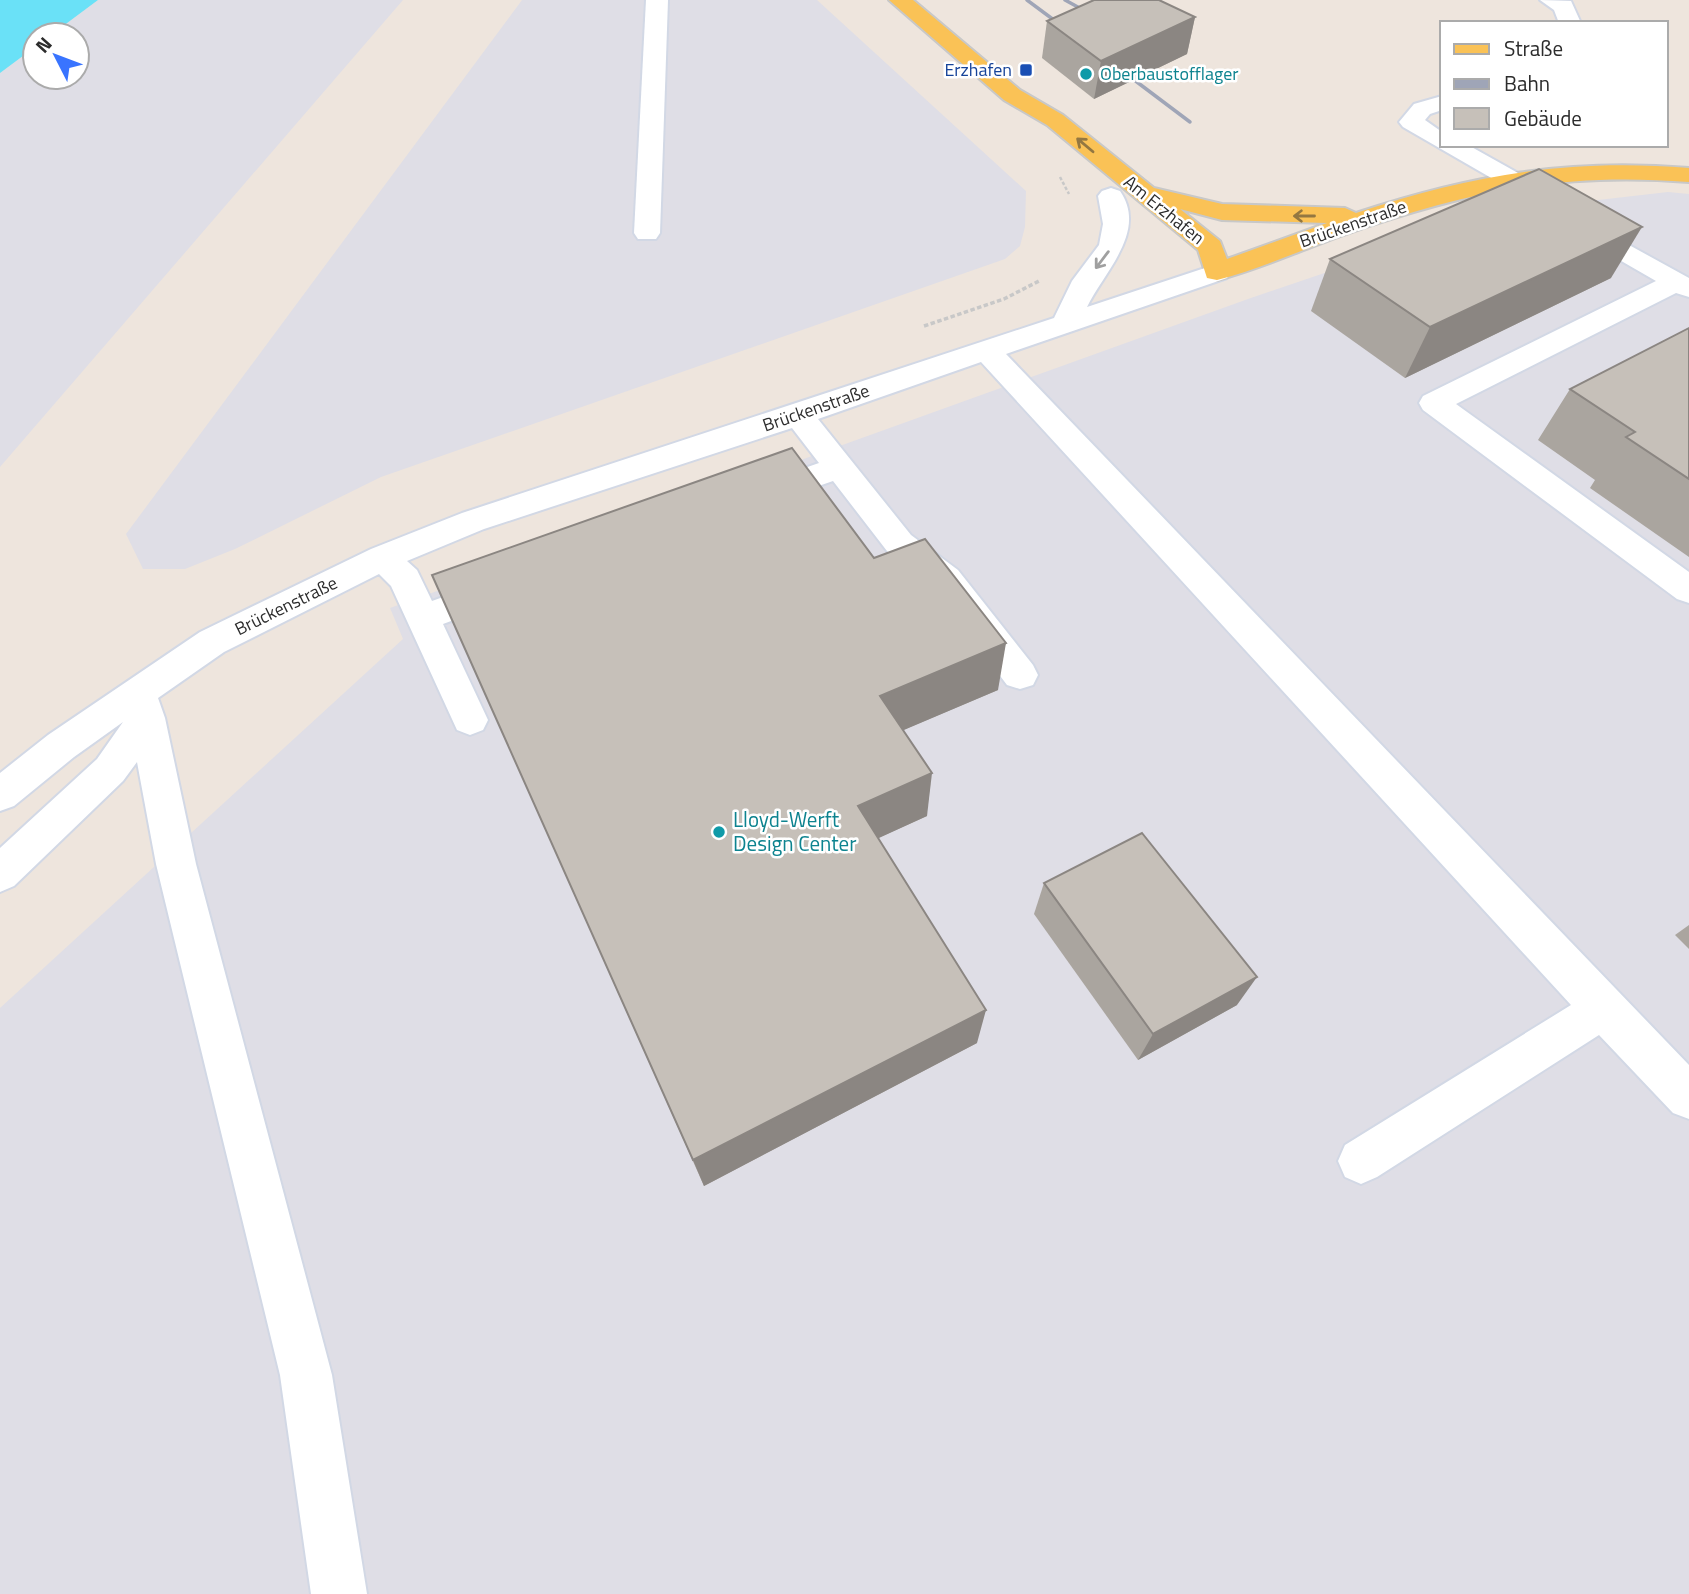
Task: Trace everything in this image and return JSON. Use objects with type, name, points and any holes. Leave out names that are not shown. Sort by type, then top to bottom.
[{"type":"main road","name":"Am Erzhafen","points":[[900,0],[1012,95],[1024,118],[1124,192],[1211,247],[1217,272]]},
{"type":"main road","name":"Brückenstraße","points":[[1217,272],[1372,216],[1509,178],[1538,173],[1622,170],[1689,175]]},
{"type":"main road","name":"Am Erzhafen","points":[[1124,192],[1149,229]]},
{"type":"main road","points":[[1124,192],[1222,212],[1372,216]]},
{"type":"main road","name":"Am Erzhafen","points":[[1177,254],[1186,262],[1217,272]]},
{"type":"street","points":[[647,233],[657,0]]},
{"type":"street","points":[[1551,0],[1563,6],[1569,21]]},
{"type":"street","points":[[1440,104],[1422,109],[1411,122],[1440,141]]},
{"type":"street","points":[[1454,147],[1509,178]]},
{"type":"street","points":[[1066,322],[1086,281],[1112,246],[1124,192]]},
{"type":"street","points":[[1569,220],[1682,285]]},
{"type":"street","name":"Brückenstraße","points":[[0,795],[61,746],[143,704],[212,642],[383,558],[473,521],[798,415],[1217,272]]},
{"type":"street","points":[[1682,285],[1434,403],[1689,590]]},
{"type":"street","points":[[987,351],[1603,1009],[1689,1097]]},
{"type":"street","points":[[798,415],[841,466],[899,543],[946,579],[1020,675]]},
{"type":"street","points":[[736,504],[841,466]]},
{"type":"street","points":[[383,558],[405,579],[470,720]]},
{"type":"street","points":[[423,618],[527,580]]},
{"type":"street","points":[[0,874],[110,770],[143,704]]},
{"type":"street","points":[[143,704],[176,864],[306,1375],[339,1594]]},
{"type":"street","points":[[1361,1161],[1603,1009]]},
{"type":"shaded area","points":[[98,0],[403,0],[0,467],[0,73],[21,57],[21,91],[91,91],[91,21],[70,21]]},
{"type":"shaded area","points":[[522,0],[817,0],[1026,191],[1025,227],[1020,246],[1005,259],[381,477],[235,549],[185,569],[143,569],[126,534]]},
{"type":"shaded area","points":[[1668,192],[1689,194],[1689,1594],[0,1594],[0,1008],[403,639],[390,608],[1248,299],[1510,210]]},
{"type":"water","points":[[0,0],[98,0],[70,21],[21,21],[21,57],[0,73]]},
{"type":"building","points":[[1094,0],[1159,0],[1195,17],[1101,61],[1047,21]]},
{"type":"building","points":[[1539,169],[1642,227],[1430,327],[1330,259]]},
{"type":"building","points":[[1689,328],[1689,479],[1626,437],[1635,432],[1570,389]]},
{"type":"building","name":"Lloyd-Werft Design Center","points":[[792,448],[874,558],[925,539],[1006,643],[880,696],[932,773],[858,806],[986,1010],[693,1160],[432,575]]},
{"type":"building","points":[[1142,833],[1257,977],[1153,1034],[1044,883]]},
{"type":"railway","points":[[1027,0],[1066,29]]},
{"type":"railway","points":[[1065,0],[1096,17]]},
{"type":"railway","points":[[1117,67],[1190,122]]},
{"type":"place","name":"Erzhafen","points":[[1026,70]]},
{"type":"place","name":"Oberbaustofflager","points":[[1086,74]]},
{"type":"place","name":"Lloyd-Werft Design Center","points":[[719,832]]}]
